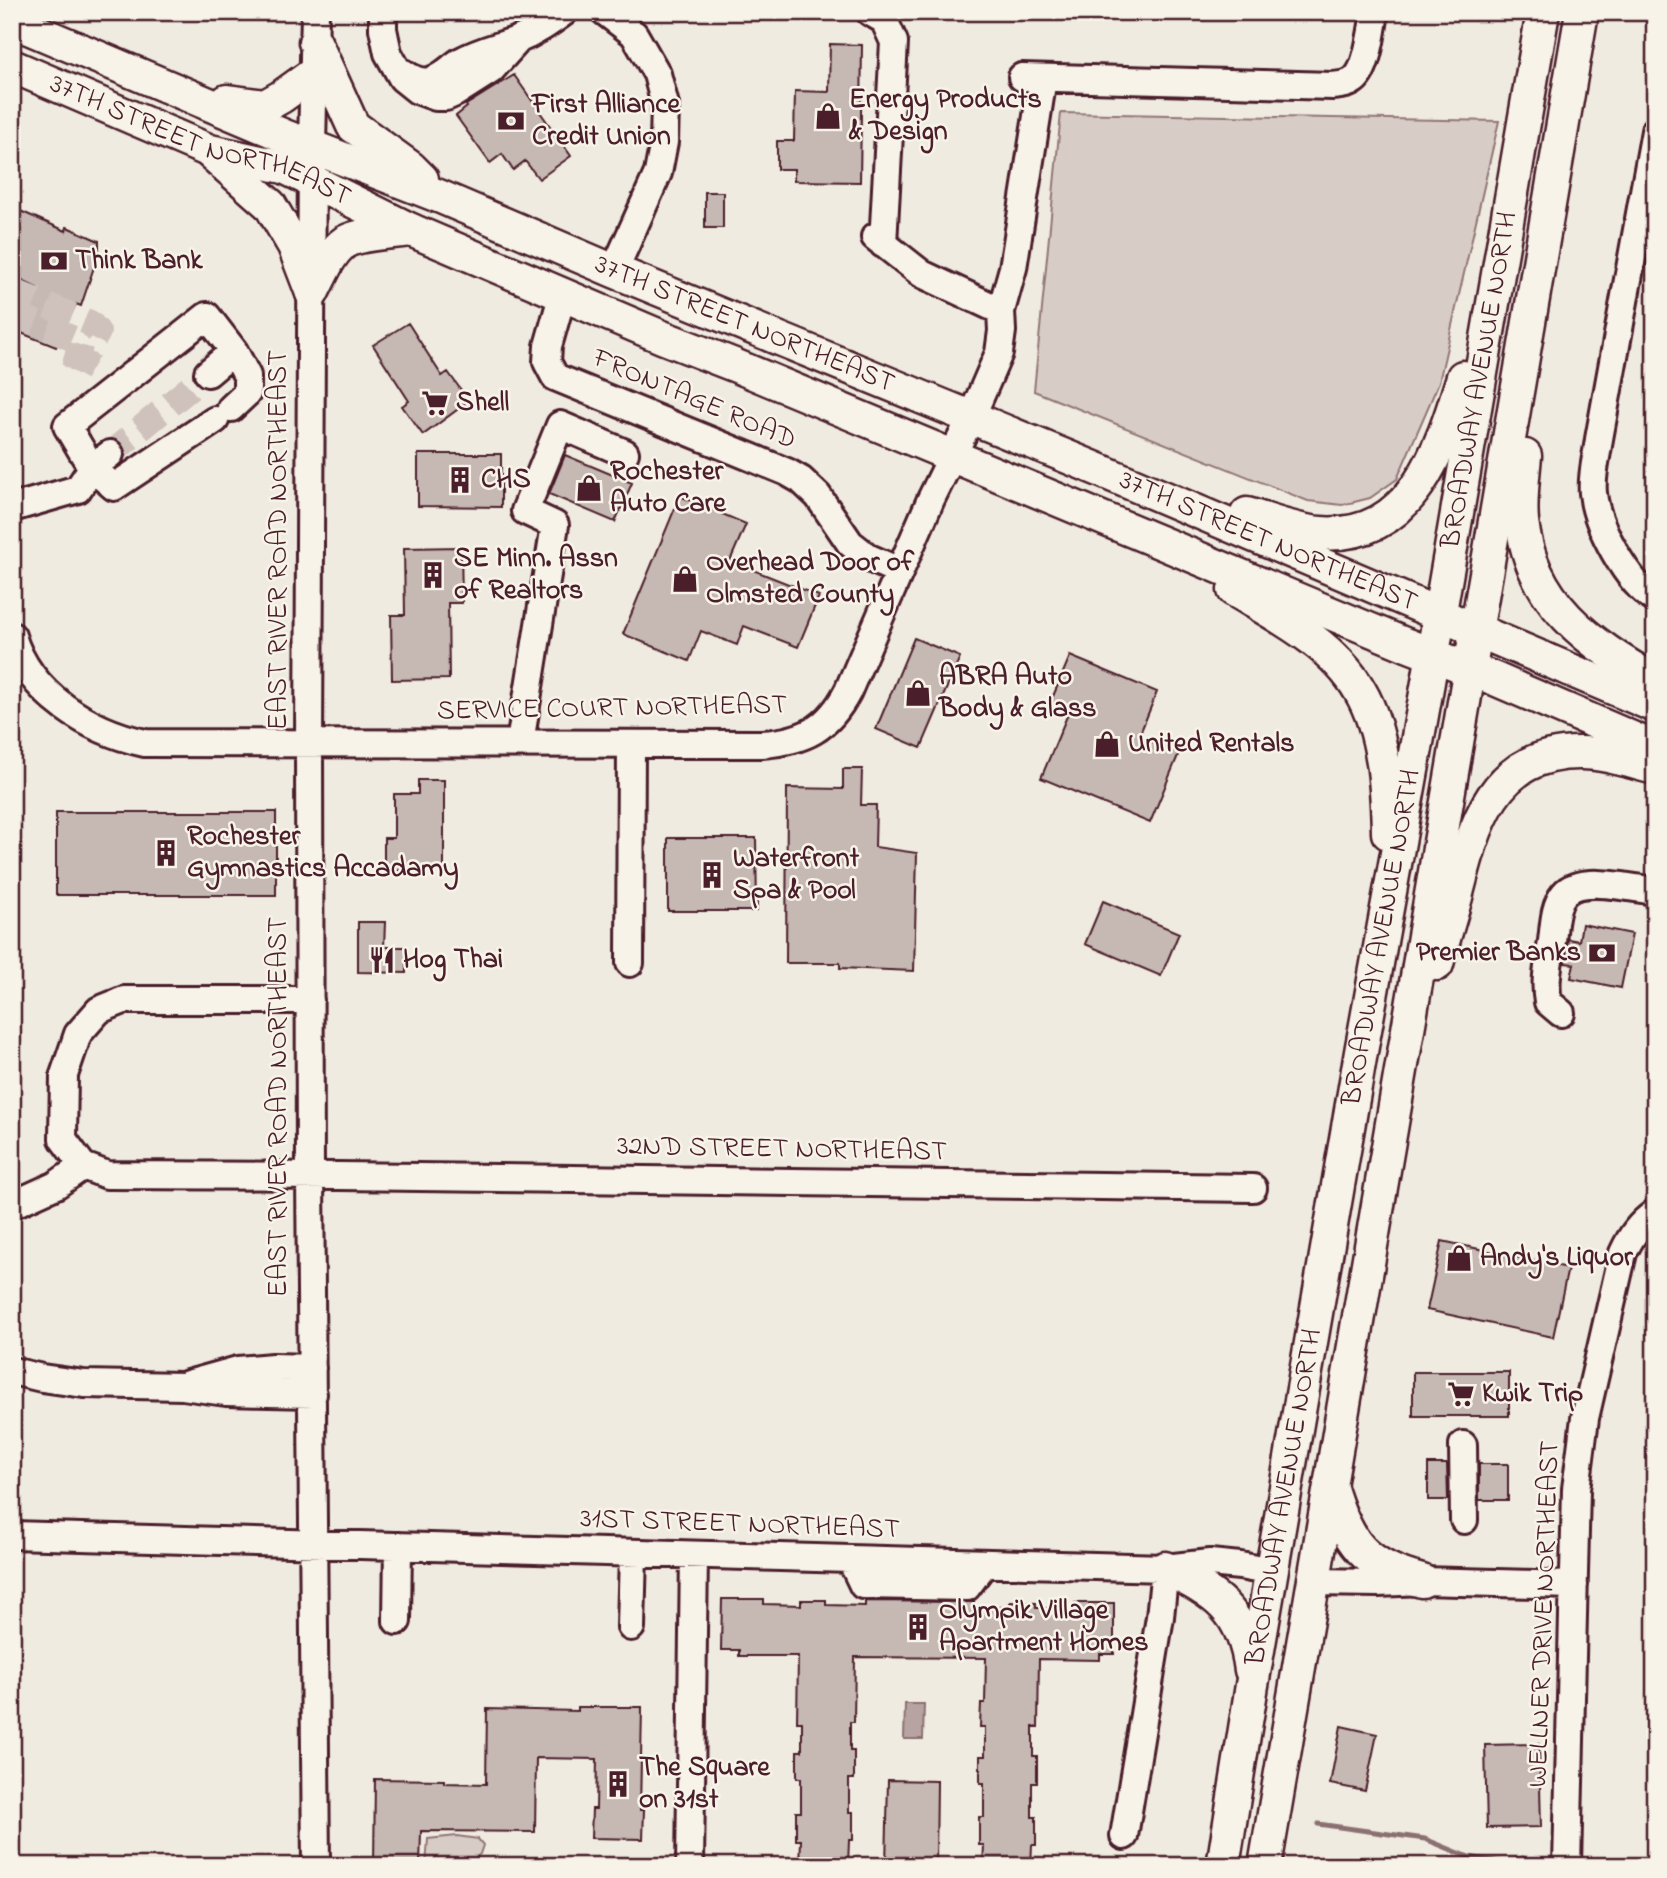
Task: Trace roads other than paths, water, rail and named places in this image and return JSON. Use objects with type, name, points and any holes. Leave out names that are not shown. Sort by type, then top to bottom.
[{"type":"main road","name":"BROADWAY AVENUE NORTH","points":[[1223,1866],[1361,1052],[1543,12]]},
{"type":"main road","name":"BROADWAY AVENUE NORTH","points":[[1265,1866],[1582,12]]},
{"type":"main road","name":"37TH STREET NORTHEAST","points":[[12,21],[287,137],[441,197],[1097,469],[1655,706]]},
{"type":"main road","points":[[315,27],[353,126],[411,168],[441,197]]},
{"type":"main road","name":"37TH STREET NORTHEAST","points":[[12,66],[210,152],[284,167],[411,230],[662,337],[1655,748]]},
{"type":"main road","points":[[194,97],[265,106],[313,74]]},
{"type":"main road","points":[[210,152],[270,205],[294,246],[312,293]]},
{"type":"main road","points":[[312,293],[330,258],[343,243],[353,238],[411,230]]},
{"type":"main road","points":[[1546,230],[1523,476],[1522,520],[1525,538],[1544,589],[1569,620],[1612,655],[1655,681]]},
{"type":"main road","points":[[1097,469],[1301,530],[1339,533],[1374,525],[1402,505],[1416,489],[1442,441],[1472,349],[1505,231]]},
{"type":"main road","points":[[1092,514],[1219,581],[1282,618],[1327,653],[1360,690],[1375,728],[1384,774],[1390,897]]},
{"type":"main road","points":[[1394,1106],[1469,845],[1488,802],[1499,787],[1525,766],[1559,755],[1605,755],[1655,768]]},
{"type":"main road","points":[[1330,1485],[1338,1511],[1354,1543],[1363,1553],[1387,1570],[1422,1581]]},
{"type":"main road","points":[[1283,1515],[1294,1559],[1304,1575],[1313,1582]]},
{"type":"main road","points":[[1165,1568],[1212,1594],[1233,1616],[1245,1641],[1252,1685]]},
{"type":"main road","points":[[1272,1572],[1290,1596],[1304,1643]]},
{"type":"street","points":[[383,12],[388,53],[402,78],[417,90],[436,97],[446,97],[491,69],[518,40],[537,31],[564,12]]},
{"type":"street","points":[[604,12],[634,34],[657,74],[665,105],[664,142],[658,173],[614,271]]},
{"type":"street","points":[[870,12],[884,20],[894,42],[879,240],[922,274],[1001,311]]},
{"type":"street","name":"SERVICE COURT NORTHEAST","points":[[12,636],[27,668],[41,687],[80,717],[103,730],[145,743],[762,744],[780,743],[811,733],[831,718],[855,676],[899,571],[999,353],[1001,311],[1015,256],[1033,77],[1333,86],[1346,84],[1356,79],[1363,66],[1376,12]]},
{"type":"street","name":"EAST RIVER ROAD NORTHEAST","points":[[315,27],[309,743],[316,1866]]},
{"type":"street","points":[[1655,131],[1593,482],[1600,523],[1628,575],[1655,599]]},
{"type":"street","name":"FRONTAGE ROAD","points":[[563,293],[549,339],[547,362],[555,376],[787,472],[801,480],[818,496],[850,543],[869,558],[899,571]]},
{"type":"street","points":[[207,316],[233,351],[247,376],[247,393],[223,414],[114,487],[101,461],[66,426],[207,316]]},
{"type":"street","points":[[208,373],[233,351]]},
{"type":"street","points":[[593,439],[610,399]]},
{"type":"street","points":[[520,743],[555,525],[525,511],[560,425],[625,453]]},
{"type":"street","points":[[12,508],[78,489],[101,461]]},
{"type":"street","points":[[630,963],[631,744]]},
{"type":"street","points":[[1561,1013],[1548,1002],[1545,987],[1556,910],[1564,893],[1579,885],[1593,883],[1655,891]]},
{"type":"street","points":[[12,1205],[56,1185],[83,1166],[63,1139],[64,1074],[78,1034],[99,1010],[124,1000],[310,1000]]},
{"type":"street","name":"32ND STREET NORTHEAST","points":[[83,1166],[107,1175],[1253,1188]]},
{"type":"street","name":"WELLNER DRIVE NORTHEAST","points":[[1567,1866],[1576,1489],[1585,1418],[1623,1253],[1630,1237],[1655,1213]]},
{"type":"street","points":[[183,1386],[238,1370],[312,1368]]},
{"type":"street","points":[[12,1371],[84,1384],[183,1386],[226,1392],[313,1394]]},
{"type":"street","points":[[1463,1445],[1464,1520]]},
{"type":"street","name":"31ST STREET NORTHEAST","points":[[12,1535],[1165,1568],[1210,1563],[1272,1572]]},
{"type":"street","points":[[397,1621],[398,1546]]},
{"type":"street","points":[[631,1627],[633,1553]]},
{"type":"street","points":[[691,1866],[694,1555]]},
{"type":"street","points":[[1124,1836],[1160,1616],[1165,1568]]},
{"type":"street","points":[[1313,1582],[1422,1581],[1574,1585]]},
{"type":"waterway","points":[[1318,1824],[1425,1839],[1469,1857],[1506,1863],[1523,1858]]},
{"type":"waterway","points":[[1618,1865],[1631,1866]]},
{"type":"tunnel","points":[[12,291],[90,323],[98,332],[72,377]]},
{"type":"tunnel","points":[[12,313],[81,342],[74,368]]},
{"type":"tunnel","points":[[110,454],[208,373]]},
{"type":"place","name":"Energy Products & Design","points":[[828,116]]},
{"type":"place","name":"First Alliance Credit Union","points":[[511,121]]},
{"type":"place","name":"Think Bank","points":[[54,261]]},
{"type":"place","name":"Shell","points":[[435,403]]},
{"type":"place","name":"CHS","points":[[460,480]]},
{"type":"place","name":"Rochester Auto Care","points":[[589,488]]},
{"type":"place","name":"SE Minn. Assn of Realtors","points":[[433,575]]},
{"type":"place","name":"Overhead Door of Olmsted County","points":[[685,579]]},
{"type":"place","name":"ABRA Auto Body & Glass","points":[[918,693]]},
{"type":"place","name":"United Rentals","points":[[1107,744]]},
{"type":"place","name":"Rochester Gymnastics Accadamy","points":[[166,853]]},
{"type":"place","name":"Waterfront Spa & Pool","points":[[712,875]]},
{"type":"place","name":"Premier Banks","points":[[1602,953]]},
{"type":"place","name":"Hog Thai","points":[[382,960]]},
{"type":"place","name":"Andy's Liquor","points":[[1459,1258]]},
{"type":"place","name":"Kwik Trip","points":[[1461,1394]]},
{"type":"place","name":"Olympik Village Apartment Homes","points":[[918,1627]]},
{"type":"place","name":"The Square on 31st","points":[[618,1784]]}]
